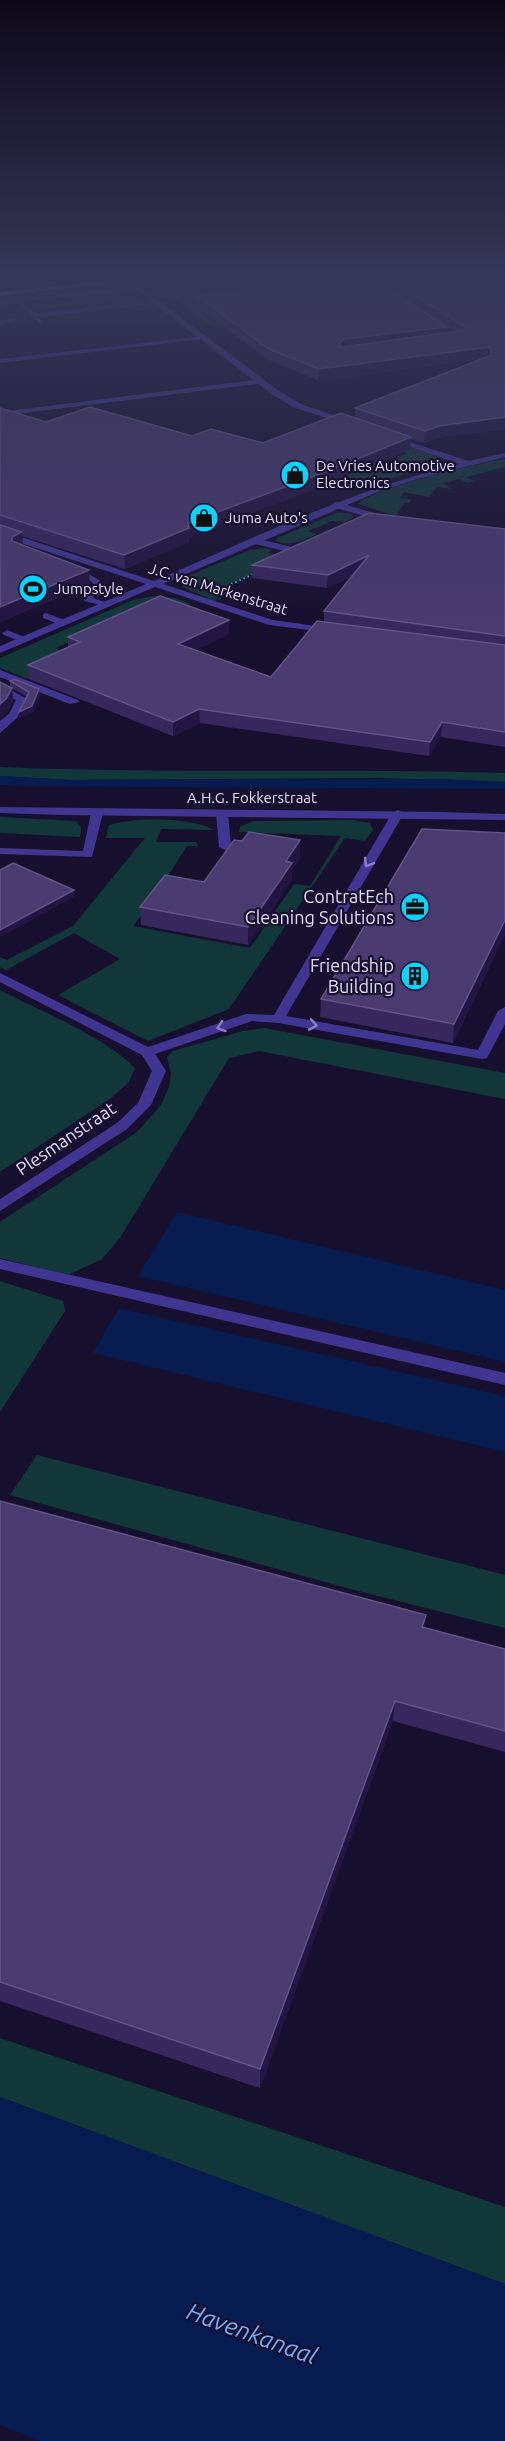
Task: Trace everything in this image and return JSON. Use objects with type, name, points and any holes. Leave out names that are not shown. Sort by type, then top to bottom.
[{"type":"street","points":[[0,414],[151,395]]},
{"type":"street","points":[[280,395],[291,403],[358,427]]},
{"type":"street","points":[[380,434],[466,463]]},
{"type":"street","points":[[0,650],[336,505],[394,483],[505,455]]},
{"type":"street","points":[[336,505],[396,521]]},
{"type":"street","points":[[366,521],[376,517]]},
{"type":"street","name":"J.C. van Markenstraat","points":[[0,533],[37,546],[66,563],[110,571],[272,623],[342,633]]},
{"type":"street","points":[[254,541],[293,550],[314,542]]},
{"type":"street","points":[[18,553],[37,546]]},
{"type":"street","points":[[66,563],[100,585],[87,599],[105,605]]},
{"type":"street","points":[[92,578],[110,571]]},
{"type":"street","points":[[46,616],[64,622]]},
{"type":"street","points":[[7,633],[24,640]]},
{"type":"street","points":[[0,673],[74,702]]},
{"type":"street","points":[[0,687],[2,692],[21,699],[13,716],[3,724],[0,730]]},
{"type":"street","name":"A.H.G. Fokkerstraat","points":[[0,810],[97,813],[398,813],[505,817]]},
{"type":"street","points":[[0,851],[88,855],[97,813]]},
{"type":"street","points":[[222,813],[225,847]]},
{"type":"street","points":[[278,1019],[398,813]]},
{"type":"street","points":[[0,977],[147,1052],[251,1017],[278,1019],[482,1055],[505,1011]]},
{"type":"street","name":"Plesmanstraat","points":[[0,1206],[122,1126],[144,1105],[159,1071],[147,1052]]},
{"type":"street","points":[[0,1264],[505,1380]]},
{"type":"green space","points":[[394,442],[436,456],[441,462],[420,469],[390,461],[408,453],[383,445]]},
{"type":"green space","points":[[505,459],[505,467],[466,477],[474,481],[468,483],[459,479],[442,483],[452,489],[437,487],[429,497],[404,492],[400,498],[412,499],[409,503],[405,503],[395,516],[359,504],[368,498],[404,484]]},
{"type":"green space","points":[[381,463],[412,472],[363,487],[360,487],[364,484],[339,476],[371,467]]},
{"type":"green space","points":[[339,512],[351,514],[354,517],[344,522],[332,521],[308,531],[317,534],[297,542],[276,541],[277,538]]},
{"type":"green space","points":[[265,548],[273,550],[267,553],[275,555],[279,561],[217,590],[222,598],[215,601],[182,587],[182,581],[190,575],[250,550]]},
{"type":"green space","points":[[154,596],[175,598],[191,604],[177,610],[151,605],[56,648],[73,659],[28,679],[0,668],[0,658],[133,600]]},
{"type":"green space","points":[[0,767],[505,773],[505,782],[379,778],[71,780],[0,776]]},
{"type":"green space","points":[[0,817],[74,821],[81,828],[80,837],[0,833]]},
{"type":"green space","points":[[163,820],[192,823],[214,830],[161,829],[156,842],[196,842],[198,846],[187,846],[158,894],[133,926],[250,948],[294,884],[310,886],[341,836],[239,832],[240,827],[253,821],[353,820],[370,823],[373,830],[365,841],[345,838],[229,1009],[148,1041],[58,995],[120,959],[74,933],[6,970],[0,967],[0,957],[7,960],[73,926],[145,838],[106,838],[109,825],[120,822]]},
{"type":"green space","points":[[0,990],[90,1035],[135,1068],[129,1082],[111,1098],[0,1172]]},
{"type":"green space","points":[[264,1028],[505,1073],[505,1099],[259,1051],[229,1058],[120,1238],[102,1259],[68,1275],[0,1258],[0,1222],[137,1132],[161,1105],[169,1087],[171,1073],[167,1057],[173,1051],[243,1031]]},
{"type":"green space","points":[[0,1281],[63,1301],[65,1311],[0,1412]]},
{"type":"green space","points":[[37,1455],[505,1575],[505,1628],[343,1587],[10,1495]]},
{"type":"green space","points":[[0,2038],[505,2207],[505,2284],[0,2097]]},
{"type":"water","points":[[0,776],[71,780],[444,779],[505,782],[505,789],[31,786],[0,785]]},
{"type":"water","points":[[177,1212],[505,1290],[505,1362],[138,1276]]},
{"type":"water","points":[[119,1308],[505,1396],[505,1452],[93,1353]]},
{"type":"water","name":"Havenkanaal","points":[[0,2097],[505,2284],[505,2441],[40,2441],[0,2425]]},
{"type":"building","points":[[389,395],[505,395],[505,417],[439,426],[425,431],[355,408]]},
{"type":"building","points":[[90,407],[192,436],[211,429],[263,443],[341,413],[411,437],[188,523],[189,528],[124,555],[0,515],[0,408],[46,422]]},
{"type":"building","points":[[369,513],[505,529],[505,636],[324,611],[369,555],[328,575],[252,565]]},
{"type":"building","points":[[0,525],[22,532],[12,537],[12,541],[89,570],[0,607]]},
{"type":"building","points":[[160,596],[229,620],[178,644],[271,677],[317,621],[505,645],[505,732],[442,722],[430,742],[199,709],[173,722],[28,665],[80,642],[68,637]]},
{"type":"building","points":[[14,679],[39,689],[32,706],[19,712],[29,692],[10,681]]},
{"type":"building","points":[[0,682],[12,688],[0,704]]},
{"type":"building","name":"Friendship Building","points":[[422,829],[505,833],[505,920],[454,1024],[321,999]]},
{"type":"building","points":[[249,832],[300,840],[286,861],[292,863],[248,927],[140,907],[165,875],[204,882],[234,840],[242,841]]},
{"type":"building","points":[[13,863],[74,890],[0,930],[0,870]]},
{"type":"building","points":[[0,1501],[426,1615],[422,1627],[505,1649],[505,1731],[395,1701],[260,2069],[0,1982]]},
{"type":"place","name":"De Vries Automotive Electronics","points":[[295,475]]},
{"type":"place","name":"Juma Auto's","points":[[204,518]]},
{"type":"place","name":"Jumpstyle","points":[[33,589]]},
{"type":"place","name":"ContratEch Cleaning Solutions","points":[[415,907]]},
{"type":"place","name":"Friendship Building","points":[[415,976]]}]
